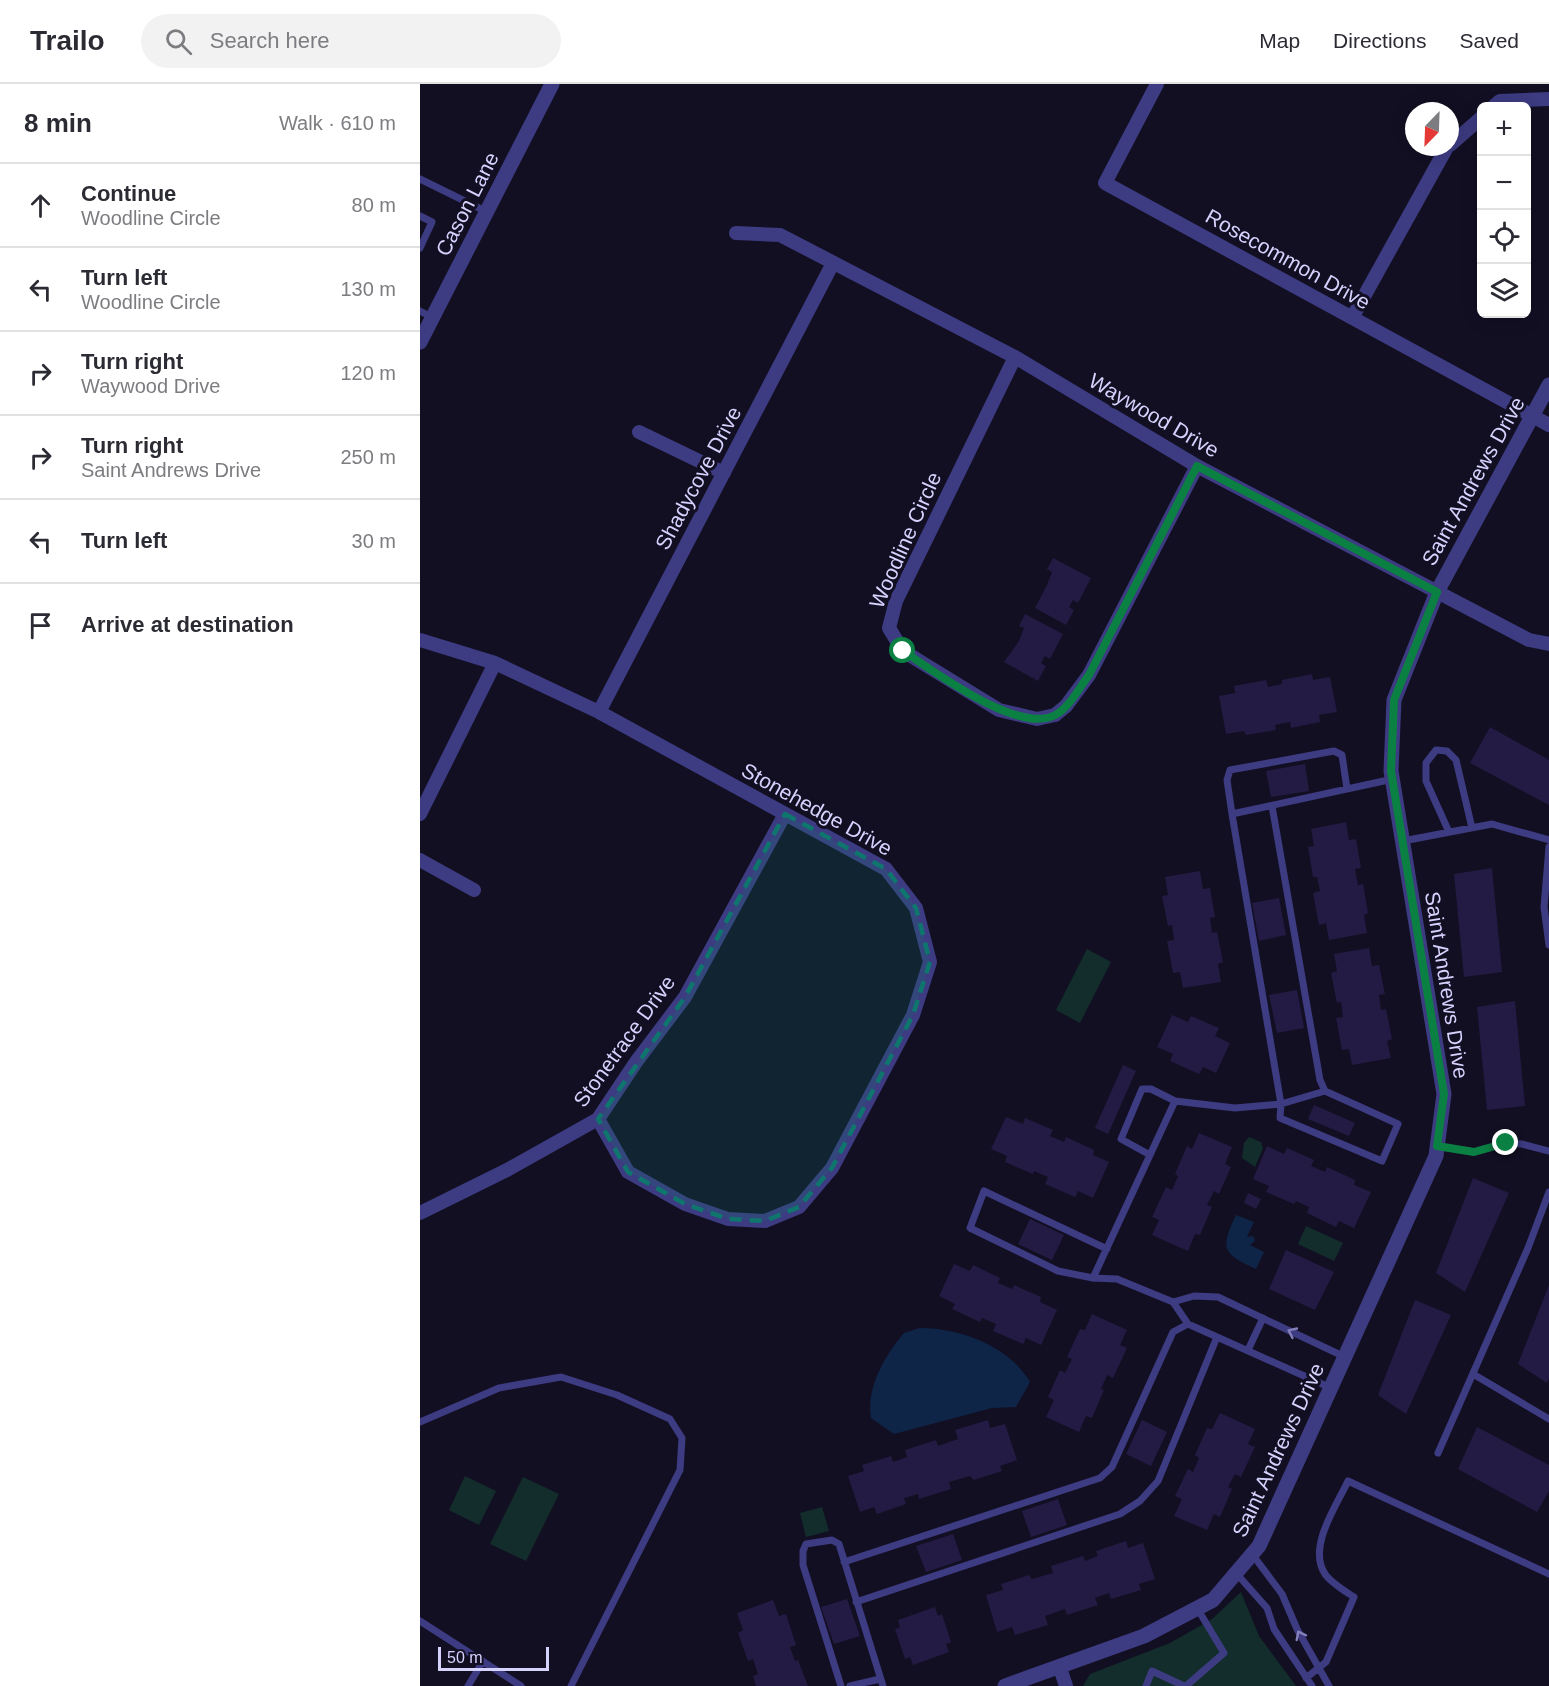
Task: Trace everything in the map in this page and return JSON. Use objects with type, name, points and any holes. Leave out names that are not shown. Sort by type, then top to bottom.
[{"type":"street","name":"Cason Lane","points":[[420,342],[426,314],[487,212],[552,84]]},
{"type":"street","name":"Rosecommon Drive","points":[[1157,84],[1105,183],[1549,425]]},
{"type":"street","points":[[1499,102],[1549,99]]},
{"type":"street","points":[[1459,137],[1477,121]]},
{"type":"street","points":[[1352,318],[1443,156]]},
{"type":"street","name":"Waywood Drive","points":[[736,233],[780,235],[1015,357],[1197,466],[1529,640],[1549,644]]},
{"type":"street","name":"Shadycove Drive","points":[[599,712],[833,263]]},
{"type":"street","name":"Woodline Circle","points":[[1015,357],[896,601],[889,628],[903,651],[999,710],[1037,719],[1055,715],[1066,706],[1089,675],[1197,466]]},
{"type":"street","name":"Saint Andrews Drive","points":[[1005,1686],[1144,1636],[1213,1600],[1259,1546],[1436,1156],[1444,1094],[1393,779],[1394,700],[1437,592],[1549,385]]},
{"type":"street","points":[[639,432],[724,473]]},
{"type":"street","name":"Stonehedge Drive","points":[[420,640],[495,663],[599,712],[886,869],[916,908],[930,962],[913,1015],[832,1168],[799,1207],[765,1221],[728,1219],[685,1204],[628,1172],[598,1119]]},
{"type":"street","points":[[420,814],[495,663]]},
{"type":"street","name":"Stonetrace Drive","points":[[420,1213],[507,1170],[598,1119],[685,998],[785,814]]},
{"type":"street","points":[[420,860],[474,890]]},
{"type":"street","points":[[1060,1668],[1066,1686]]},
{"type":"lane","points":[[420,179],[487,212]]},
{"type":"lane","points":[[420,216],[432,222],[420,248]]},
{"type":"lane","points":[[1449,832],[1426,781],[1426,763],[1436,750],[1447,751],[1456,760],[1472,828]]},
{"type":"lane","points":[[1150,1155],[1121,1138],[1142,1089],[1151,1089],[1175,1101],[1235,1108],[1281,1104],[1325,1091],[1398,1124],[1382,1161],[1280,1118],[1281,1104],[1227,780],[1230,770],[1334,751],[1342,755],[1347,789]]},
{"type":"lane","points":[[1232,814],[1393,779]]},
{"type":"lane","points":[[1272,806],[1320,1080],[1325,1091]]},
{"type":"lane","points":[[1403,841],[1492,824],[1549,840]]},
{"type":"lane","points":[[1549,847],[1544,907],[1549,945]]},
{"type":"lane","points":[[1093,1278],[1175,1101]]},
{"type":"lane","points":[[1437,1146],[1474,1152],[1506,1143],[1522,1144],[1549,1151]]},
{"type":"lane","points":[[1107,1250],[984,1191],[970,1228],[1058,1271],[1093,1278],[1117,1279],[1173,1302],[1188,1324],[1331,1388]]},
{"type":"lane","points":[[1438,1453],[1528,1248],[1549,1192]]},
{"type":"lane","points":[[1173,1302],[1194,1296],[1218,1297],[1345,1357]]},
{"type":"lane","points":[[1248,1350],[1263,1318]]},
{"type":"lane","points":[[844,1562],[1100,1478],[1112,1467],[1173,1332],[1188,1324]]},
{"type":"lane","points":[[856,1602],[1120,1514],[1140,1501],[1158,1482],[1217,1336]]},
{"type":"lane","points":[[1473,1374],[1549,1419]]},
{"type":"lane","points":[[420,1422],[499,1388],[561,1377],[617,1395],[670,1419],[682,1438],[680,1470],[571,1686]]},
{"type":"lane","points":[[1306,1678],[1326,1662],[1354,1597],[1324,1573],[1319,1554],[1323,1536],[1348,1481],[1549,1574]]},
{"type":"lane","points":[[841,1686],[803,1565],[806,1544],[831,1540],[839,1544],[882,1682],[850,1686]]},
{"type":"lane","points":[[1252,1554],[1282,1594],[1329,1686]]},
{"type":"lane","points":[[1236,1573],[1267,1608],[1274,1629],[1312,1686]]},
{"type":"lane","points":[[1146,1686],[1152,1671],[1185,1686],[1224,1653],[1197,1608]]},
{"type":"lane","points":[[420,1620],[521,1686]]},
{"type":"lane","points":[[468,1686],[483,1661]]},
{"type":"highlighted area","points":[[785,814],[886,869],[916,908],[930,962],[913,1015],[832,1168],[799,1207],[765,1221],[728,1219],[685,1204],[628,1172],[598,1119],[685,997]]},
{"type":"green space","points":[[1087,949],[1111,962],[1080,1023],[1056,1010]]},
{"type":"green space","points":[[1249,1137],[1261,1142],[1263,1148],[1255,1167],[1242,1158],[1244,1143]]},
{"type":"green space","points":[[1306,1226],[1343,1243],[1334,1261],[1298,1244]]},
{"type":"green space","points":[[465,1476],[496,1491],[479,1525],[449,1510]]},
{"type":"green space","points":[[523,1477],[559,1494],[526,1561],[490,1544]]},
{"type":"green space","points":[[822,1507],[829,1531],[806,1537],[800,1513]]},
{"type":"green space","points":[[1241,1592],[1259,1636],[1296,1686],[1083,1686],[1090,1674],[1170,1643],[1212,1619]]},
{"type":"water","points":[[1236,1215],[1254,1222],[1247,1237],[1253,1236],[1255,1241],[1250,1245],[1264,1252],[1256,1269],[1236,1259],[1227,1249],[1226,1243]]},
{"type":"water","points":[[920,1328],[951,1331],[967,1336],[997,1349],[1010,1358],[1030,1382],[1016,1407],[992,1408],[894,1434],[871,1418],[871,1395],[878,1373],[890,1351],[904,1333]]},
{"type":"building","points":[[1053,558],[1091,578],[1078,603],[1073,600],[1069,607],[1074,610],[1066,625],[1035,608],[1052,572],[1047,569]]},
{"type":"building","points":[[1025,614],[1063,634],[1050,659],[1045,656],[1041,663],[1046,666],[1038,681],[1004,662],[1019,641],[1024,628],[1019,626]]},
{"type":"building","points":[[1312,674],[1313,680],[1330,677],[1337,712],[1319,715],[1320,722],[1291,728],[1290,722],[1275,725],[1276,730],[1246,735],[1244,731],[1226,734],[1219,696],[1235,693],[1234,686],[1266,680],[1268,687],[1282,684],[1282,680]]},
{"type":"building","points":[[1490,727],[1549,760],[1549,805],[1470,763]]},
{"type":"building","points":[[1305,764],[1309,791],[1271,797],[1266,771]]},
{"type":"building","points":[[1346,822],[1349,840],[1356,839],[1361,868],[1355,869],[1358,885],[1363,884],[1368,913],[1364,915],[1367,933],[1329,940],[1326,923],[1319,925],[1313,893],[1320,891],[1317,877],[1313,877],[1308,847],[1314,846],[1311,829]]},
{"type":"building","points":[[1492,868],[1502,972],[1464,977],[1454,874]]},
{"type":"building","points":[[1200,871],[1203,889],[1210,888],[1215,917],[1210,918],[1212,933],[1217,932],[1223,962],[1218,964],[1221,982],[1183,988],[1180,972],[1173,973],[1167,941],[1174,940],[1172,925],[1168,926],[1162,896],[1168,895],[1165,877]]},
{"type":"building","points":[[1279,898],[1286,935],[1259,941],[1252,903]]},
{"type":"building","points":[[1369,948],[1372,966],[1379,965],[1385,994],[1379,995],[1381,1010],[1386,1009],[1392,1039],[1387,1041],[1391,1058],[1352,1065],[1349,1049],[1342,1050],[1336,1018],[1343,1017],[1341,1002],[1337,1003],[1331,973],[1337,971],[1334,954]]},
{"type":"building","points":[[1297,990],[1304,1028],[1277,1033],[1269,995]]},
{"type":"building","points":[[1515,1001],[1525,1106],[1487,1110],[1477,1007]]},
{"type":"building","points":[[1172,1015],[1188,1022],[1191,1016],[1219,1028],[1215,1036],[1230,1043],[1216,1073],[1203,1067],[1199,1074],[1170,1061],[1173,1054],[1157,1047]]},
{"type":"building","points":[[1123,1065],[1136,1071],[1108,1134],[1095,1128]]},
{"type":"building","points":[[1314,1105],[1355,1123],[1349,1136],[1308,1119]]},
{"type":"building","points":[[1006,1117],[1023,1124],[1025,1118],[1053,1130],[1050,1136],[1064,1142],[1066,1137],[1094,1150],[1093,1155],[1109,1162],[1093,1198],[1078,1191],[1075,1197],[1045,1184],[1048,1177],[1034,1171],[1033,1174],[1005,1162],[1007,1156],[991,1149]]},
{"type":"building","points":[[1199,1133],[1232,1147],[1225,1164],[1231,1167],[1219,1194],[1214,1191],[1207,1205],[1212,1207],[1200,1235],[1195,1234],[1188,1251],[1152,1235],[1159,1220],[1152,1217],[1166,1187],[1172,1190],[1178,1176],[1175,1174],[1187,1146],[1192,1149]]},
{"type":"building","points":[[1267,1146],[1284,1154],[1287,1148],[1314,1160],[1311,1166],[1325,1172],[1327,1167],[1355,1180],[1354,1185],[1371,1192],[1354,1228],[1339,1221],[1336,1227],[1307,1213],[1309,1207],[1296,1201],[1294,1204],[1266,1192],[1269,1186],[1253,1179]]},
{"type":"building","points":[[1473,1178],[1509,1193],[1465,1292],[1436,1273]]},
{"type":"building","points":[[1248,1193],[1261,1199],[1256,1209],[1244,1203]]},
{"type":"building","points":[[1030,1219],[1064,1235],[1052,1260],[1018,1244]]},
{"type":"building","points":[[1286,1250],[1334,1272],[1315,1310],[1269,1289]]},
{"type":"building","points":[[954,1264],[970,1271],[973,1265],[1000,1278],[998,1283],[1012,1289],[1014,1285],[1041,1297],[1040,1302],[1057,1310],[1041,1345],[1026,1338],[1023,1344],[993,1331],[996,1324],[982,1318],[980,1322],[952,1309],[955,1304],[939,1296]]},
{"type":"building","points":[[1549,1285],[1549,1378],[1547,1383],[1518,1364]]},
{"type":"building","points":[[1415,1300],[1451,1315],[1406,1414],[1378,1395]]},
{"type":"building","points":[[1092,1314],[1127,1330],[1120,1345],[1127,1348],[1113,1378],[1107,1375],[1101,1389],[1104,1390],[1092,1418],[1086,1416],[1079,1432],[1046,1417],[1054,1400],[1048,1397],[1060,1370],[1065,1373],[1072,1359],[1067,1357],[1080,1329],[1085,1330]]},
{"type":"building","points":[[1220,1413],[1255,1429],[1248,1444],[1255,1447],[1241,1477],[1235,1474],[1228,1487],[1232,1489],[1220,1517],[1214,1514],[1207,1530],[1174,1516],[1182,1499],[1175,1496],[1188,1469],[1193,1472],[1199,1458],[1195,1455],[1207,1428],[1212,1429]]},
{"type":"building","points":[[988,1420],[990,1428],[1005,1424],[1017,1460],[1000,1466],[1002,1471],[974,1480],[970,1476],[949,1482],[951,1489],[919,1499],[918,1494],[904,1498],[906,1504],[877,1514],[874,1507],[860,1512],[848,1476],[864,1471],[862,1465],[891,1456],[893,1462],[907,1457],[905,1450],[936,1440],[938,1446],[958,1439],[955,1430]]},
{"type":"building","points":[[1142,1420],[1167,1432],[1151,1466],[1126,1454]]},
{"type":"building","points":[[1477,1427],[1549,1465],[1549,1491],[1537,1512],[1458,1469]]},
{"type":"building","points":[[1058,1499],[1067,1525],[1031,1537],[1022,1511]]},
{"type":"building","points":[[953,1534],[962,1560],[926,1572],[916,1546]]},
{"type":"building","points":[[1126,1541],[1128,1548],[1143,1543],[1155,1579],[1139,1584],[1141,1590],[1111,1599],[1109,1593],[1095,1598],[1098,1605],[1067,1615],[1065,1609],[1045,1616],[1048,1625],[1015,1635],[1012,1627],[997,1632],[986,1595],[1003,1590],[1001,1584],[1029,1575],[1032,1579],[1053,1573],[1051,1566],[1083,1556],[1085,1561],[1098,1556],[1096,1551]]},
{"type":"building","points":[[847,1599],[860,1636],[834,1644],[821,1607]]},
{"type":"building","points":[[773,1600],[779,1616],[786,1614],[796,1645],[790,1647],[795,1661],[798,1660],[808,1686],[756,1686],[753,1676],[758,1674],[753,1659],[748,1661],[738,1633],[743,1630],[737,1613]]},
{"type":"building","points":[[935,1607],[938,1616],[942,1614],[951,1642],[946,1644],[949,1652],[913,1665],[910,1657],[905,1659],[895,1629],[900,1628],[898,1620]]},
{"type":"route","points":[[903,651],[999,710],[1037,719],[1055,715],[1066,706],[1089,675],[1197,466],[1437,592],[1394,700],[1391,771],[1444,1094],[1437,1146],[1474,1152],[1506,1143]]}]
